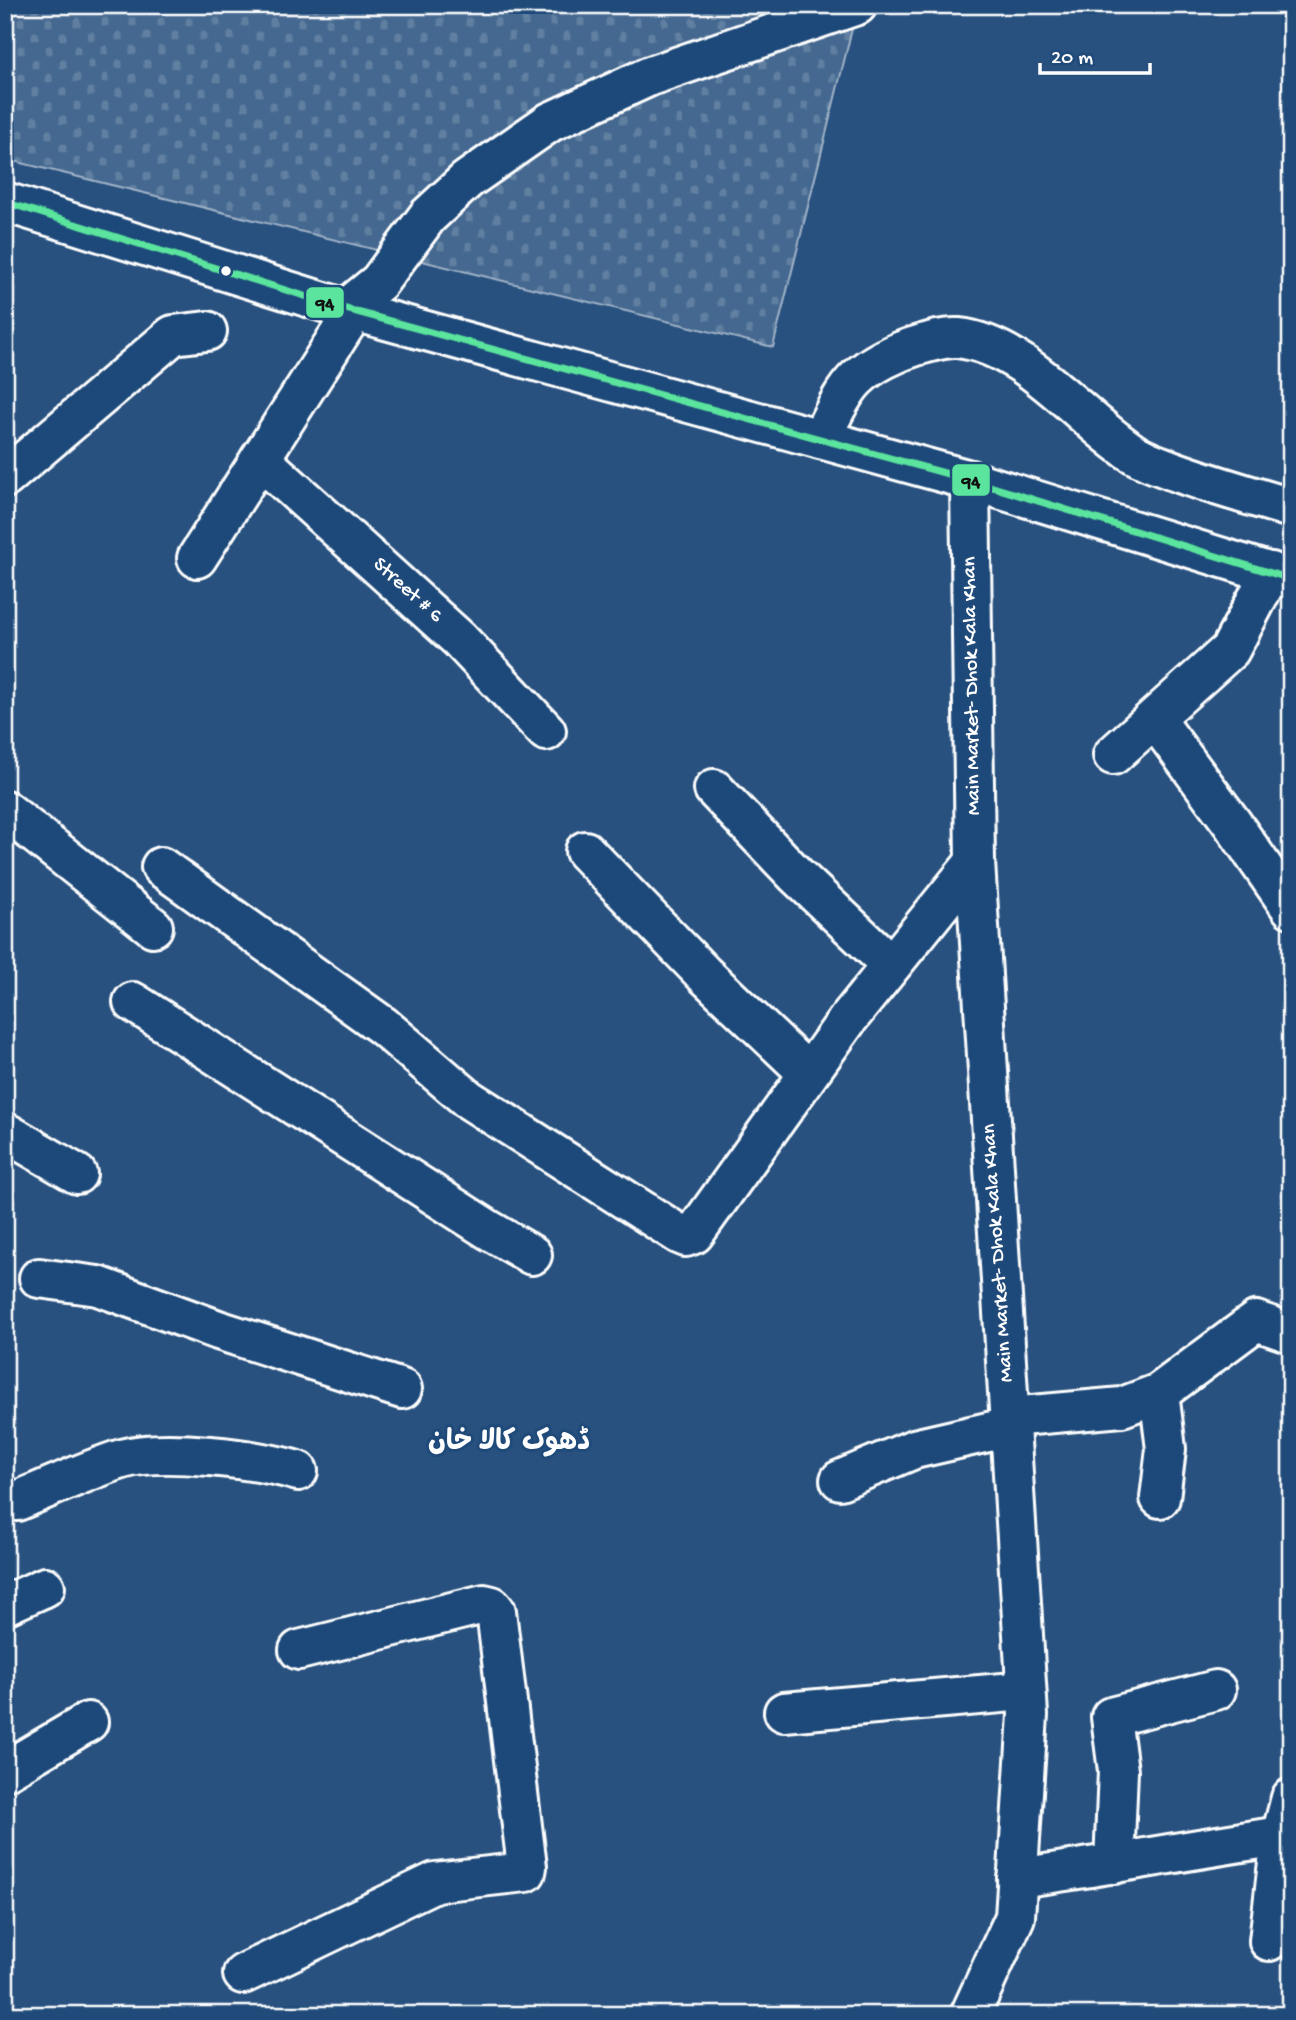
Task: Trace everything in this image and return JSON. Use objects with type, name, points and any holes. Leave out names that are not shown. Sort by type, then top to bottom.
[{"type":"street","points":[[197,558],[351,310],[379,282],[428,216],[458,189],[550,122],[650,76],[857,5]]},
{"type":"street","points":[[5,202],[351,310],[970,480],[1281,575],[1230,650],[1113,755]]},
{"type":"street","points":[[5,478],[173,335],[207,331]]},
{"type":"street","points":[[821,439],[839,403],[855,380],[903,350],[929,341],[956,338],[992,348],[1033,373],[1131,452],[1200,480],[1291,508]]},
{"type":"street","name":"Street # 6","points":[[260,459],[459,639],[546,731]]},
{"type":"street","name":"Main Market- Dhok Kala Khan","points":[[970,480],[975,862],[1028,1715],[1015,1917],[970,2015]]},
{"type":"street","points":[[1155,719],[1291,908]]},
{"type":"street","points":[[714,789],[796,875],[891,965]]},
{"type":"street","points":[[5,810],[153,927]]},
{"type":"street","points":[[585,851],[704,974],[808,1073]]},
{"type":"street","points":[[161,867],[383,1026],[468,1099],[686,1237],[694,1234],[808,1073],[975,862]]},
{"type":"street","points":[[133,1002],[532,1255]]},
{"type":"street","points":[[5,1132],[77,1174]]},
{"type":"street","points":[[39,1278],[98,1286],[218,1330],[402,1389]]},
{"type":"street","points":[[840,1480],[914,1449],[1009,1422],[1122,1407],[1159,1393],[1256,1321],[1291,1333]]},
{"type":"street","points":[[1159,1393],[1166,1449],[1160,1498]]},
{"type":"street","points":[[18,1501],[125,1458],[172,1454],[271,1463],[298,1471]]},
{"type":"street","points":[[5,1605],[45,1587]]},
{"type":"street","points":[[243,1974],[435,1882],[526,1872],[527,1867],[496,1611],[492,1606],[484,1604],[299,1650]]},
{"type":"street","points":[[1114,1864],[1118,1770],[1111,1717],[1216,1690]]},
{"type":"street","points":[[784,1712],[1026,1691]]},
{"type":"street","points":[[5,1772],[88,1722]]},
{"type":"street","points":[[1269,1941],[1281,1836],[1291,1798]]},
{"type":"street","points":[[1017,1878],[1281,1836]]},
{"type":"green space","points":[[5,5],[858,5],[773,347],[5,159]]},
{"type":"transit line","name":"94","points":[[5,202],[346,309],[970,480],[1291,579]]},
{"type":"district","name":"ڈھوک کالا خان","points":[[509,1443]]}]
